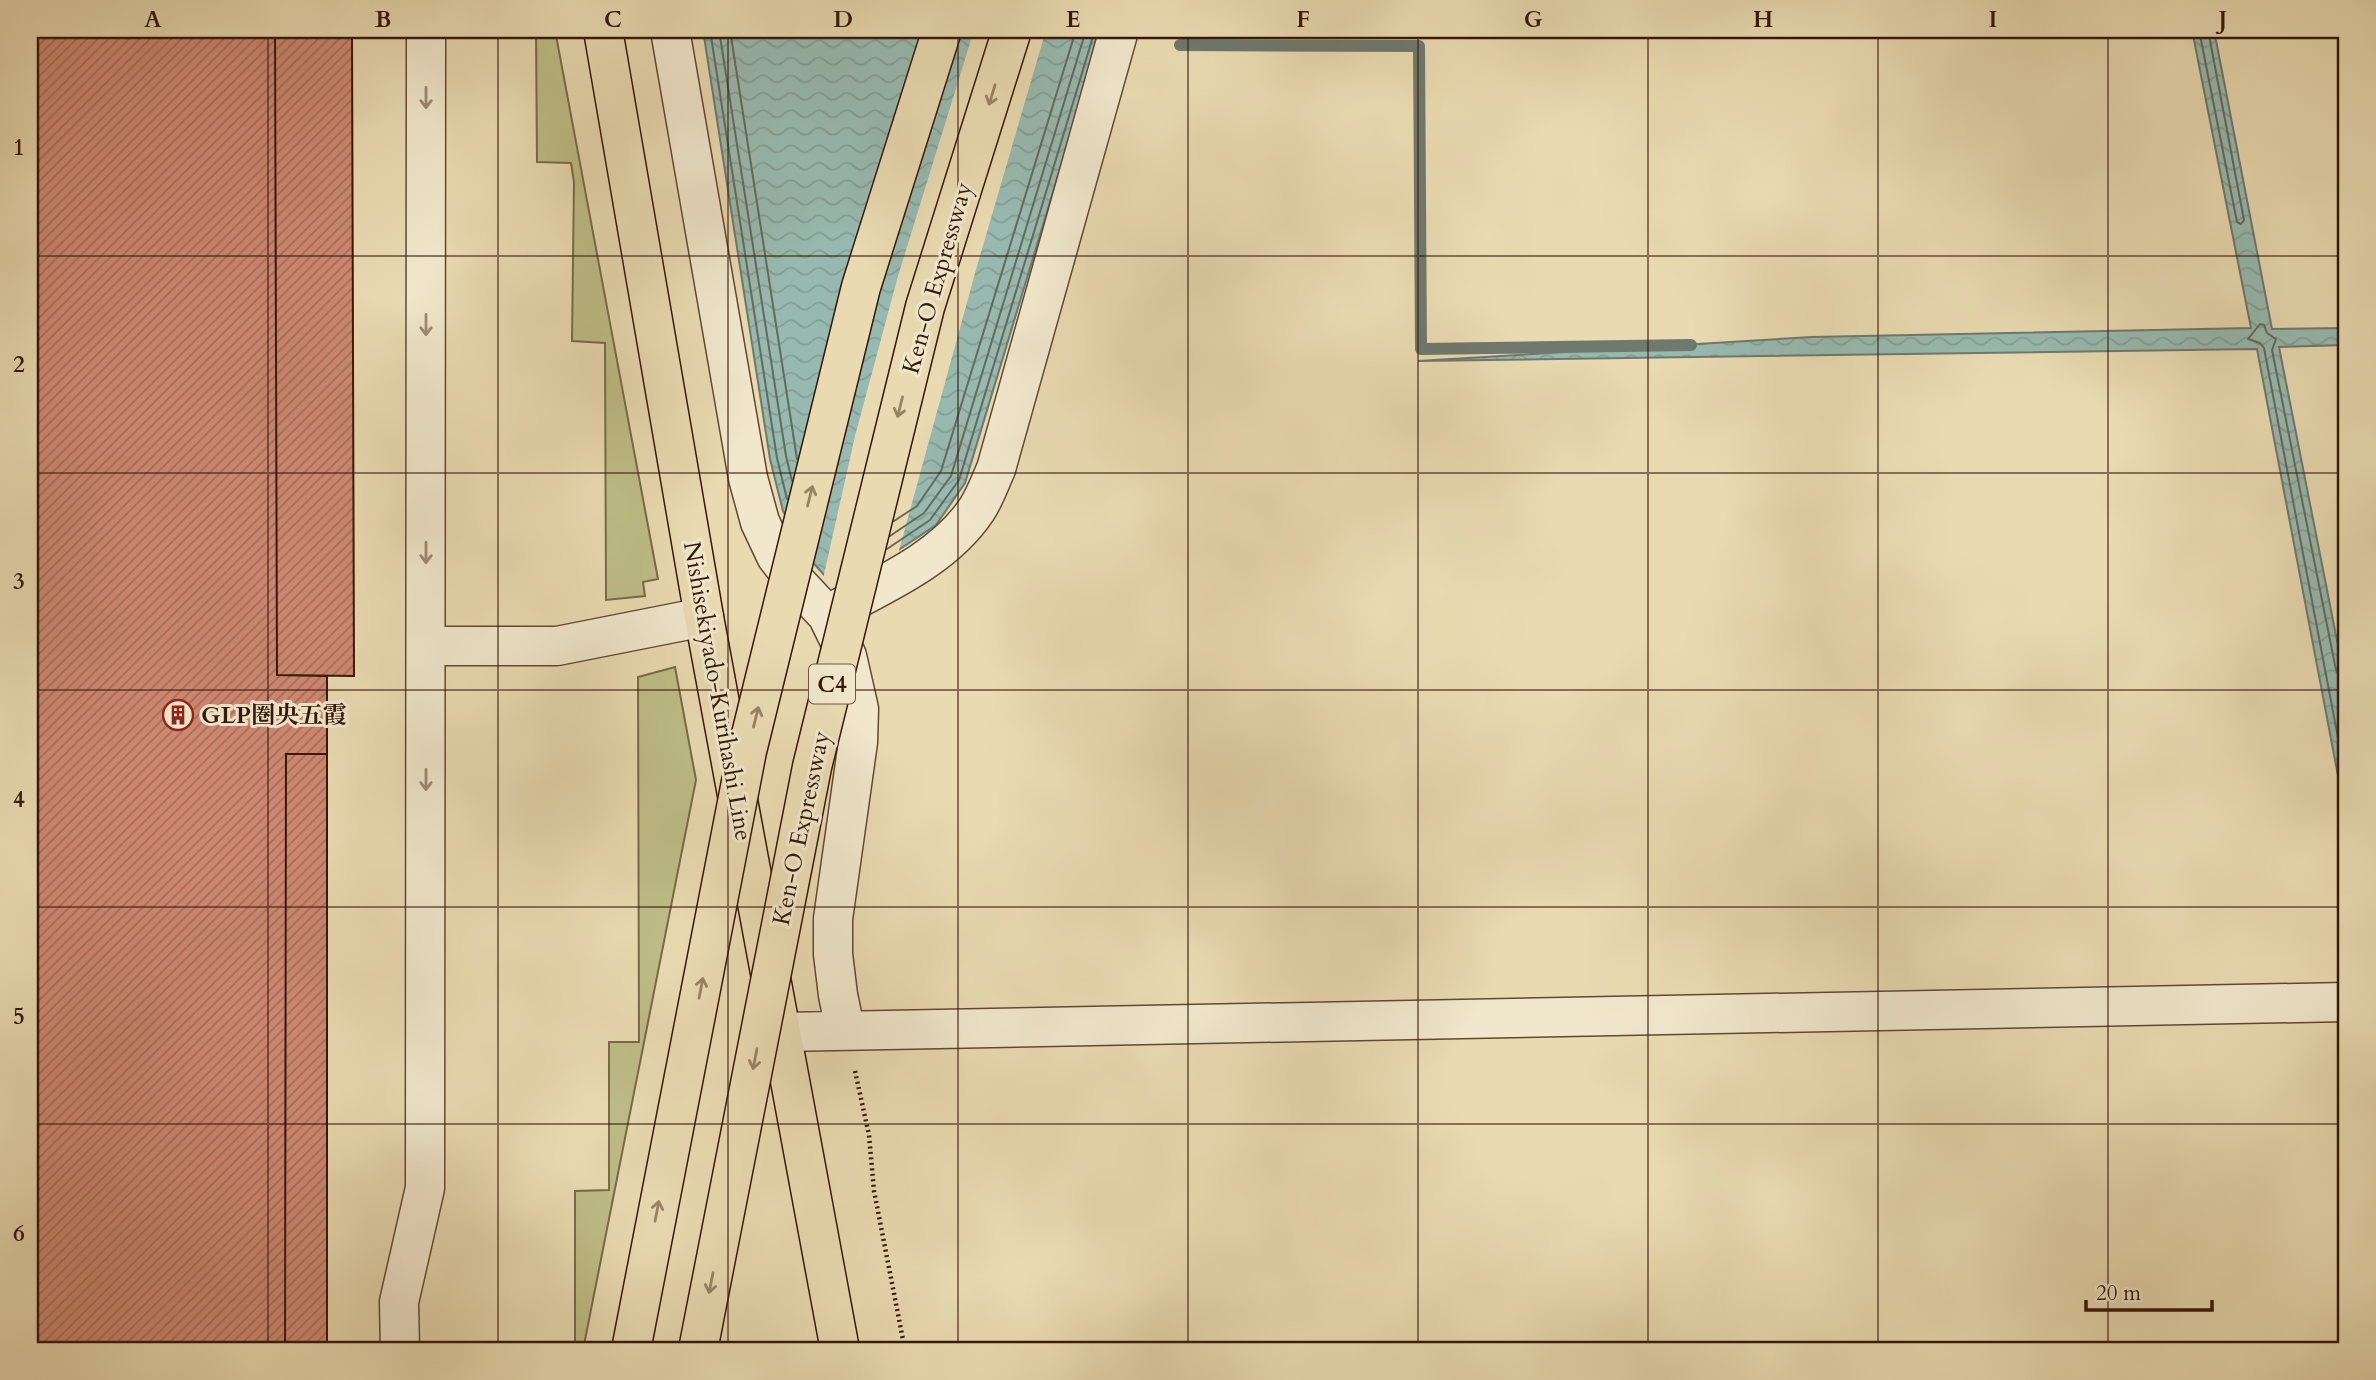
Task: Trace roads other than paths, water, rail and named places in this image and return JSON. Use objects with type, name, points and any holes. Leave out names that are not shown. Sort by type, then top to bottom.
[{"type":"main road","name":"Nishisekiyado-Kurihashi Line","points":[[603,30],[704,617],[840,1350]]},
{"type":"main road","points":[[631,1350],[747,751],[861,287],[942,30]]},
{"type":"main road","name":"Ken-O Expressway","points":[[698,1350],[812,767],[925,307],[1012,30]]},
{"type":"street","points":[[400,1350],[399,1302],[425,1188],[426,30]]},
{"type":"street","points":[[670,30],[748,478],[760,522],[776,556],[827,615],[847,656],[859,709],[858,742],[833,919],[833,954],[845,1029]]},
{"type":"street","points":[[827,615],[906,571],[948,542],[977,509],[996,470],[1119,30]]},
{"type":"street","points":[[426,646],[557,646],[704,617]]},
{"type":"street","points":[[782,1032],[2346,1002]]},
{"type":"water","points":[[703,30],[1102,30],[965,483],[936,525],[849,583],[827,578],[804,553],[783,511],[770,459]]},
{"type":"water","points":[[2192,30],[2214,30],[2272,329],[2346,328],[2346,345],[2279,347],[2346,686],[2346,818],[2257,349],[1418,361],[1812,337],[2251,328]]},
{"type":"waterway","points":[[1180,45],[1419,46],[1421,349],[1691,345]]},
{"type":"place","name":"GLP圏央五霞","points":[[178,715]]}]
